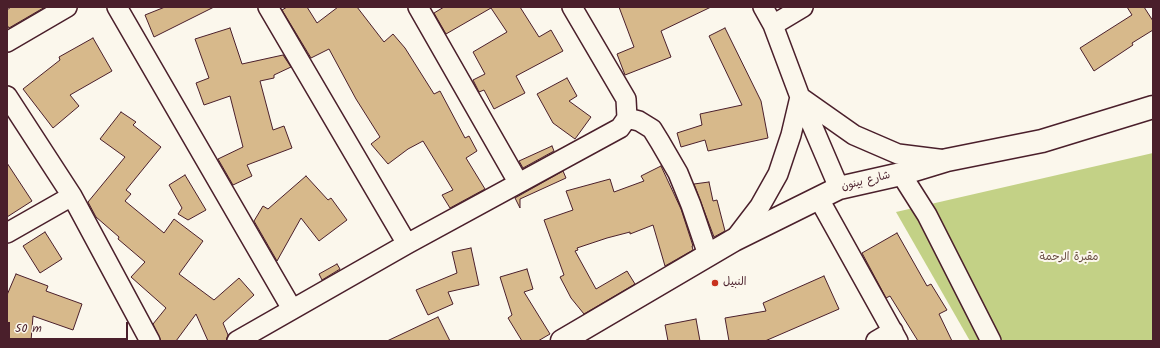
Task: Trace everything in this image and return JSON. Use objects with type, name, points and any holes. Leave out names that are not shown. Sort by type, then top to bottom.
[{"type":"street","points":[[7,42],[67,7]]},
{"type":"street","points":[[117,7],[292,309]]},
{"type":"street","points":[[268,7],[407,244]]},
{"type":"street","points":[[418,7],[518,182]]},
{"type":"street","points":[[237,341],[518,182],[620,128],[628,118],[626,99],[572,7]]},
{"type":"street","points":[[763,7],[773,25],[800,96],[838,188]]},
{"type":"street","points":[[773,25],[803,7]]},
{"type":"street","points":[[7,96],[72,196],[150,341]]},
{"type":"street","points":[[800,96],[854,135],[898,154],[947,160]]},
{"type":"street","points":[[734,240],[760,206],[778,174],[791,135],[800,96]]},
{"type":"street","name":"شارع بينون","points":[[562,341],[734,240],[819,199],[838,188],[901,174],[947,160],[1042,141],[1153,107]]},
{"type":"street","points":[[628,118],[639,120],[652,129],[660,142],[678,173],[691,205],[708,255]]},
{"type":"street","points":[[901,174],[927,215],[991,341]]},
{"type":"street","points":[[7,233],[72,196]]},
{"type":"street","points":[[819,199],[896,336],[876,341]]},
{"type":"green space","name":"مقبرة الرحمة","points":[[1153,153],[1153,341],[970,341],[896,212]]},
{"type":"building","points":[[11,7],[45,7],[9,28],[7,25],[7,10]]},
{"type":"building","points":[[165,7],[214,7],[154,37],[145,15]]},
{"type":"building","points":[[287,7],[307,7],[317,23],[338,7],[357,7],[384,42],[393,34],[405,48],[434,94],[440,91],[465,138],[469,136],[477,151],[466,158],[485,189],[450,208],[442,195],[453,190],[423,141],[408,149],[388,164],[371,144],[380,137],[356,99],[329,49],[311,58],[282,10]]},
{"type":"building","points":[[444,7],[520,7],[539,37],[551,30],[563,51],[516,76],[525,93],[494,109],[484,90],[479,92],[473,80],[485,74],[473,52],[507,32],[491,8],[446,34],[434,13]]},
{"type":"building","points":[[619,7],[711,7],[661,31],[671,57],[625,75],[617,54],[634,47]]},
{"type":"building","points":[[1127,7],[1144,7],[1153,21],[1153,30],[1132,43],[1133,45],[1094,71],[1080,48],[1132,15]]},
{"type":"building","points":[[230,28],[242,64],[283,55],[291,67],[274,75],[274,78],[260,81],[273,130],[284,126],[292,148],[247,165],[252,176],[233,185],[218,159],[243,147],[230,96],[204,105],[196,83],[209,78],[195,39]]},
{"type":"building","points":[[725,28],[761,101],[768,138],[708,151],[705,140],[681,147],[677,133],[702,125],[700,114],[742,105],[709,36]]},
{"type":"building","points":[[93,38],[112,71],[70,95],[79,106],[53,128],[23,89],[60,60],[59,57]]},
{"type":"building","points":[[567,78],[577,96],[569,101],[591,117],[575,139],[553,123],[537,94]]},
{"type":"building","points":[[121,112],[136,122],[133,125],[161,147],[126,190],[131,194],[125,201],[164,233],[174,219],[203,241],[179,274],[214,300],[239,278],[254,295],[223,323],[228,335],[226,341],[208,341],[196,314],[176,341],[161,341],[153,324],[166,308],[131,277],[145,262],[118,239],[119,237],[96,217],[88,202],[125,157],[100,139]]},
{"type":"building","points":[[552,146],[554,151],[523,168],[519,161]]},
{"type":"building","points":[[7,163],[32,201],[7,217]]},
{"type":"building","points":[[661,166],[681,209],[693,250],[665,266],[653,225],[630,234],[630,232],[607,238],[577,248],[578,250],[575,251],[596,289],[627,271],[635,284],[584,314],[571,298],[560,277],[564,275],[544,220],[573,210],[566,191],[610,179],[614,192],[644,181],[641,176]]},
{"type":"building","points":[[563,171],[566,178],[520,199],[520,208],[515,198]]},
{"type":"building","points":[[185,175],[206,210],[188,220],[178,214],[182,208],[169,185]]},
{"type":"building","points":[[306,176],[328,200],[331,198],[347,220],[319,241],[301,218],[277,261],[254,221],[263,206],[268,209]]},
{"type":"building","points":[[709,182],[713,201],[717,200],[725,231],[714,237],[694,184]]},
{"type":"building","points":[[45,232],[62,259],[40,273],[23,246]]},
{"type":"building","points":[[897,233],[927,286],[931,284],[947,310],[939,314],[952,341],[918,341],[890,296],[886,298],[862,253]]},
{"type":"building","points":[[471,248],[479,285],[448,292],[453,304],[428,315],[416,290],[457,273],[452,252]]},
{"type":"building","points":[[337,264],[340,269],[322,280],[319,274]]},
{"type":"building","points":[[527,269],[533,289],[524,292],[550,334],[538,341],[522,341],[508,318],[512,315],[500,277]]},
{"type":"building","points":[[16,274],[48,286],[46,291],[82,304],[73,330],[33,316],[31,341],[7,341],[7,295]]},
{"type":"building","points":[[824,276],[839,309],[765,341],[729,341],[725,318],[766,311],[763,303]]},
{"type":"building","points":[[438,317],[450,341],[387,341]]},
{"type":"building","points":[[696,319],[700,341],[668,341],[665,325]]},
{"type":"place","name":"النبيل","points":[[715,283]]}]
